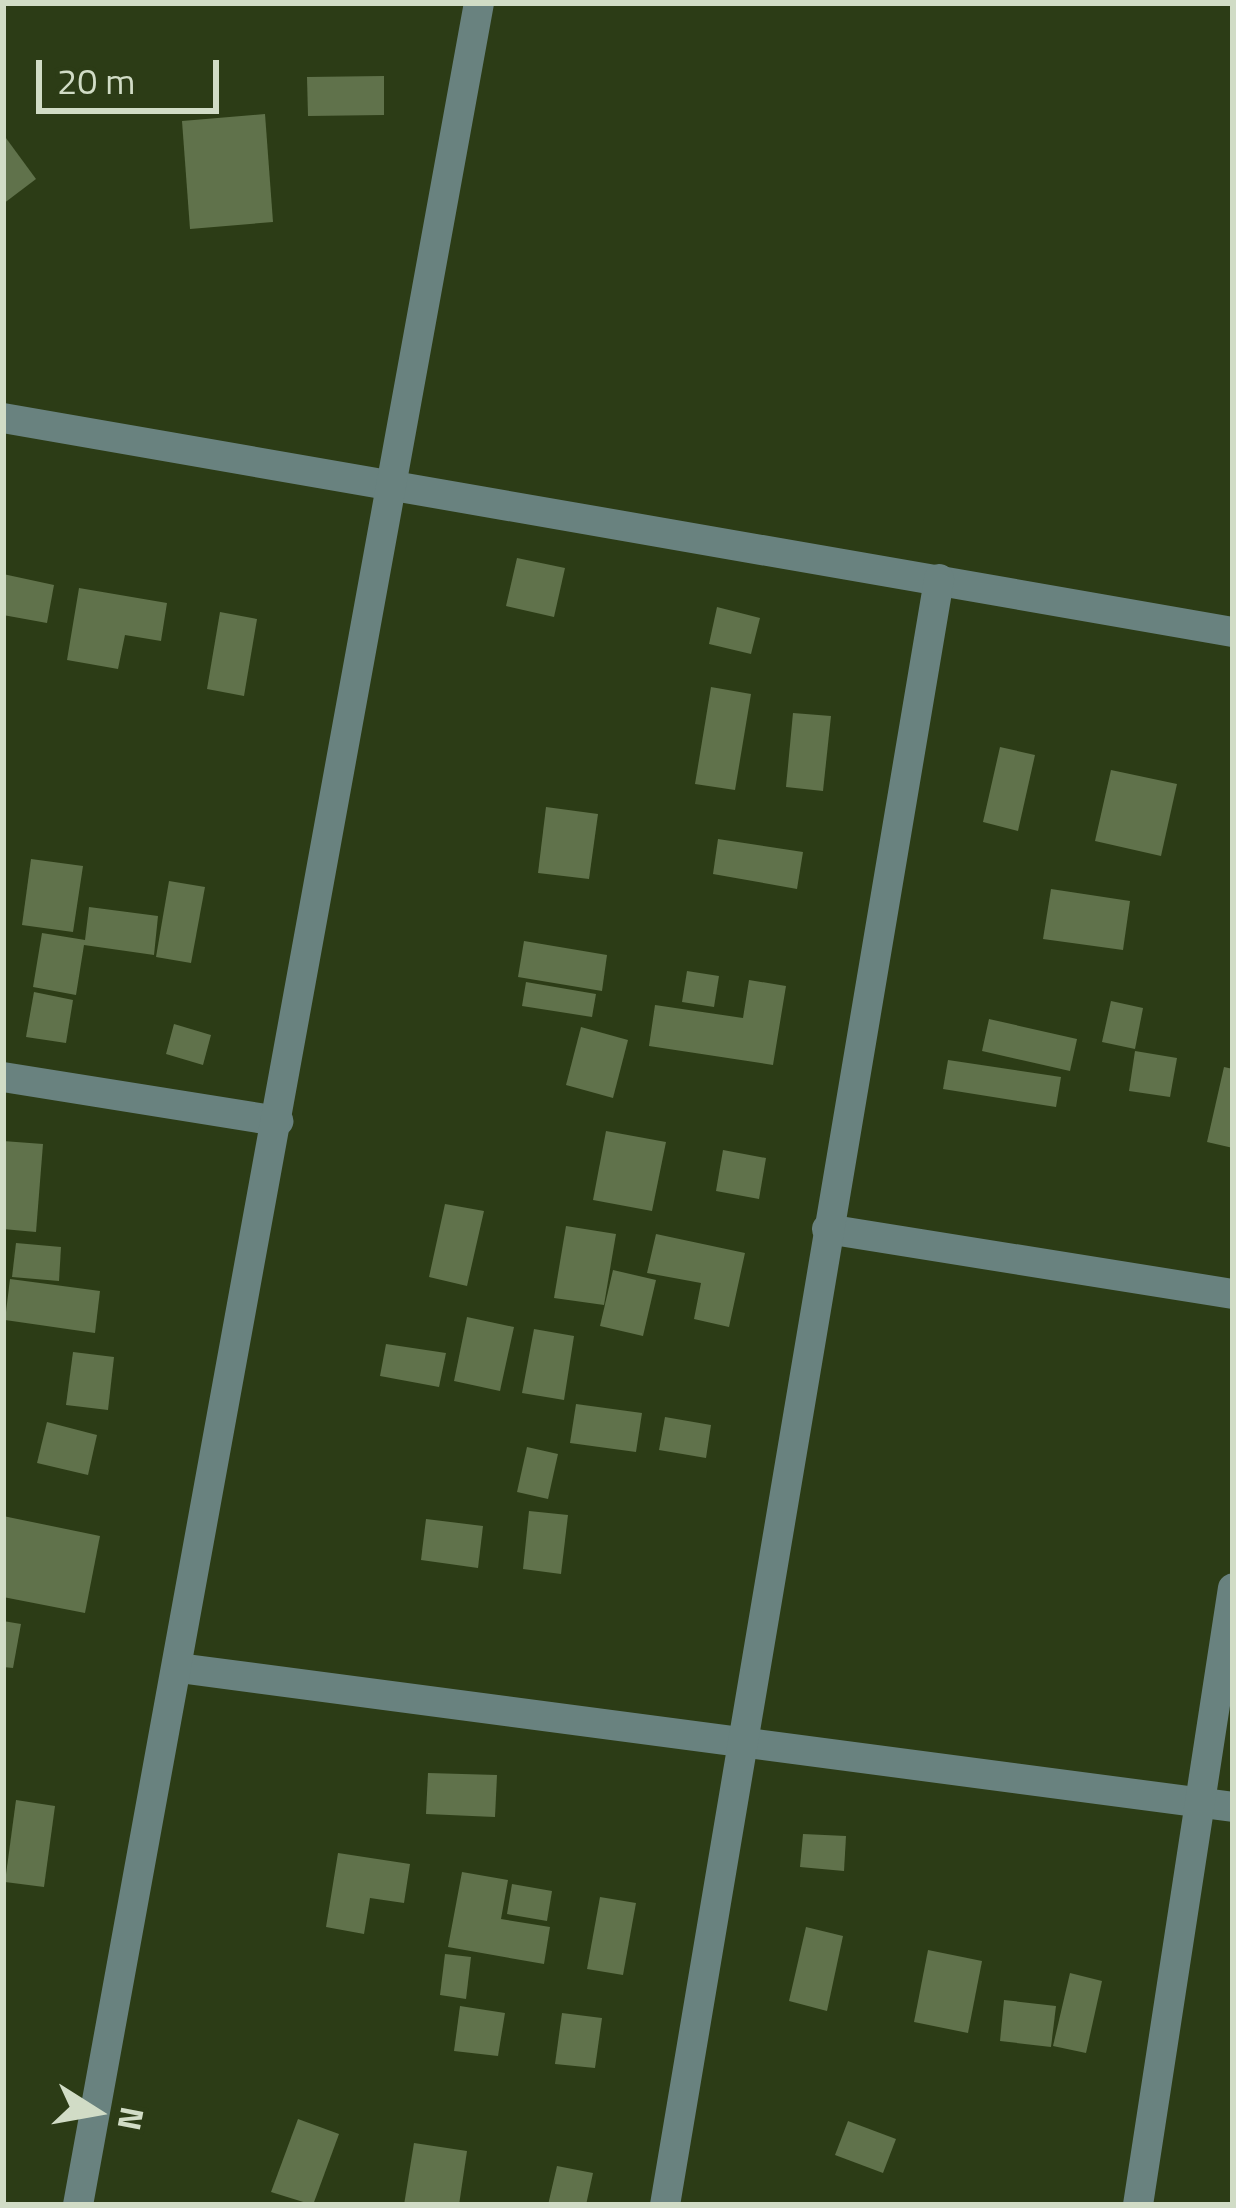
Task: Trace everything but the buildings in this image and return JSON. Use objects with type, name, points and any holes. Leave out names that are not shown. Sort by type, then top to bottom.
[{"type":"street","points":[[79,2205],[479,3]]},
{"type":"street","points":[[3,418],[1233,632]]},
{"type":"street","points":[[665,2205],[750,1740],[826,1229],[939,579]]},
{"type":"street","points":[[3,1077],[279,1121]]},
{"type":"street","points":[[826,1229],[1233,1294]]},
{"type":"street","points":[[1138,2205],[1195,1802],[1233,1588]]},
{"type":"street","points":[[179,1668],[1233,1807]]}]
